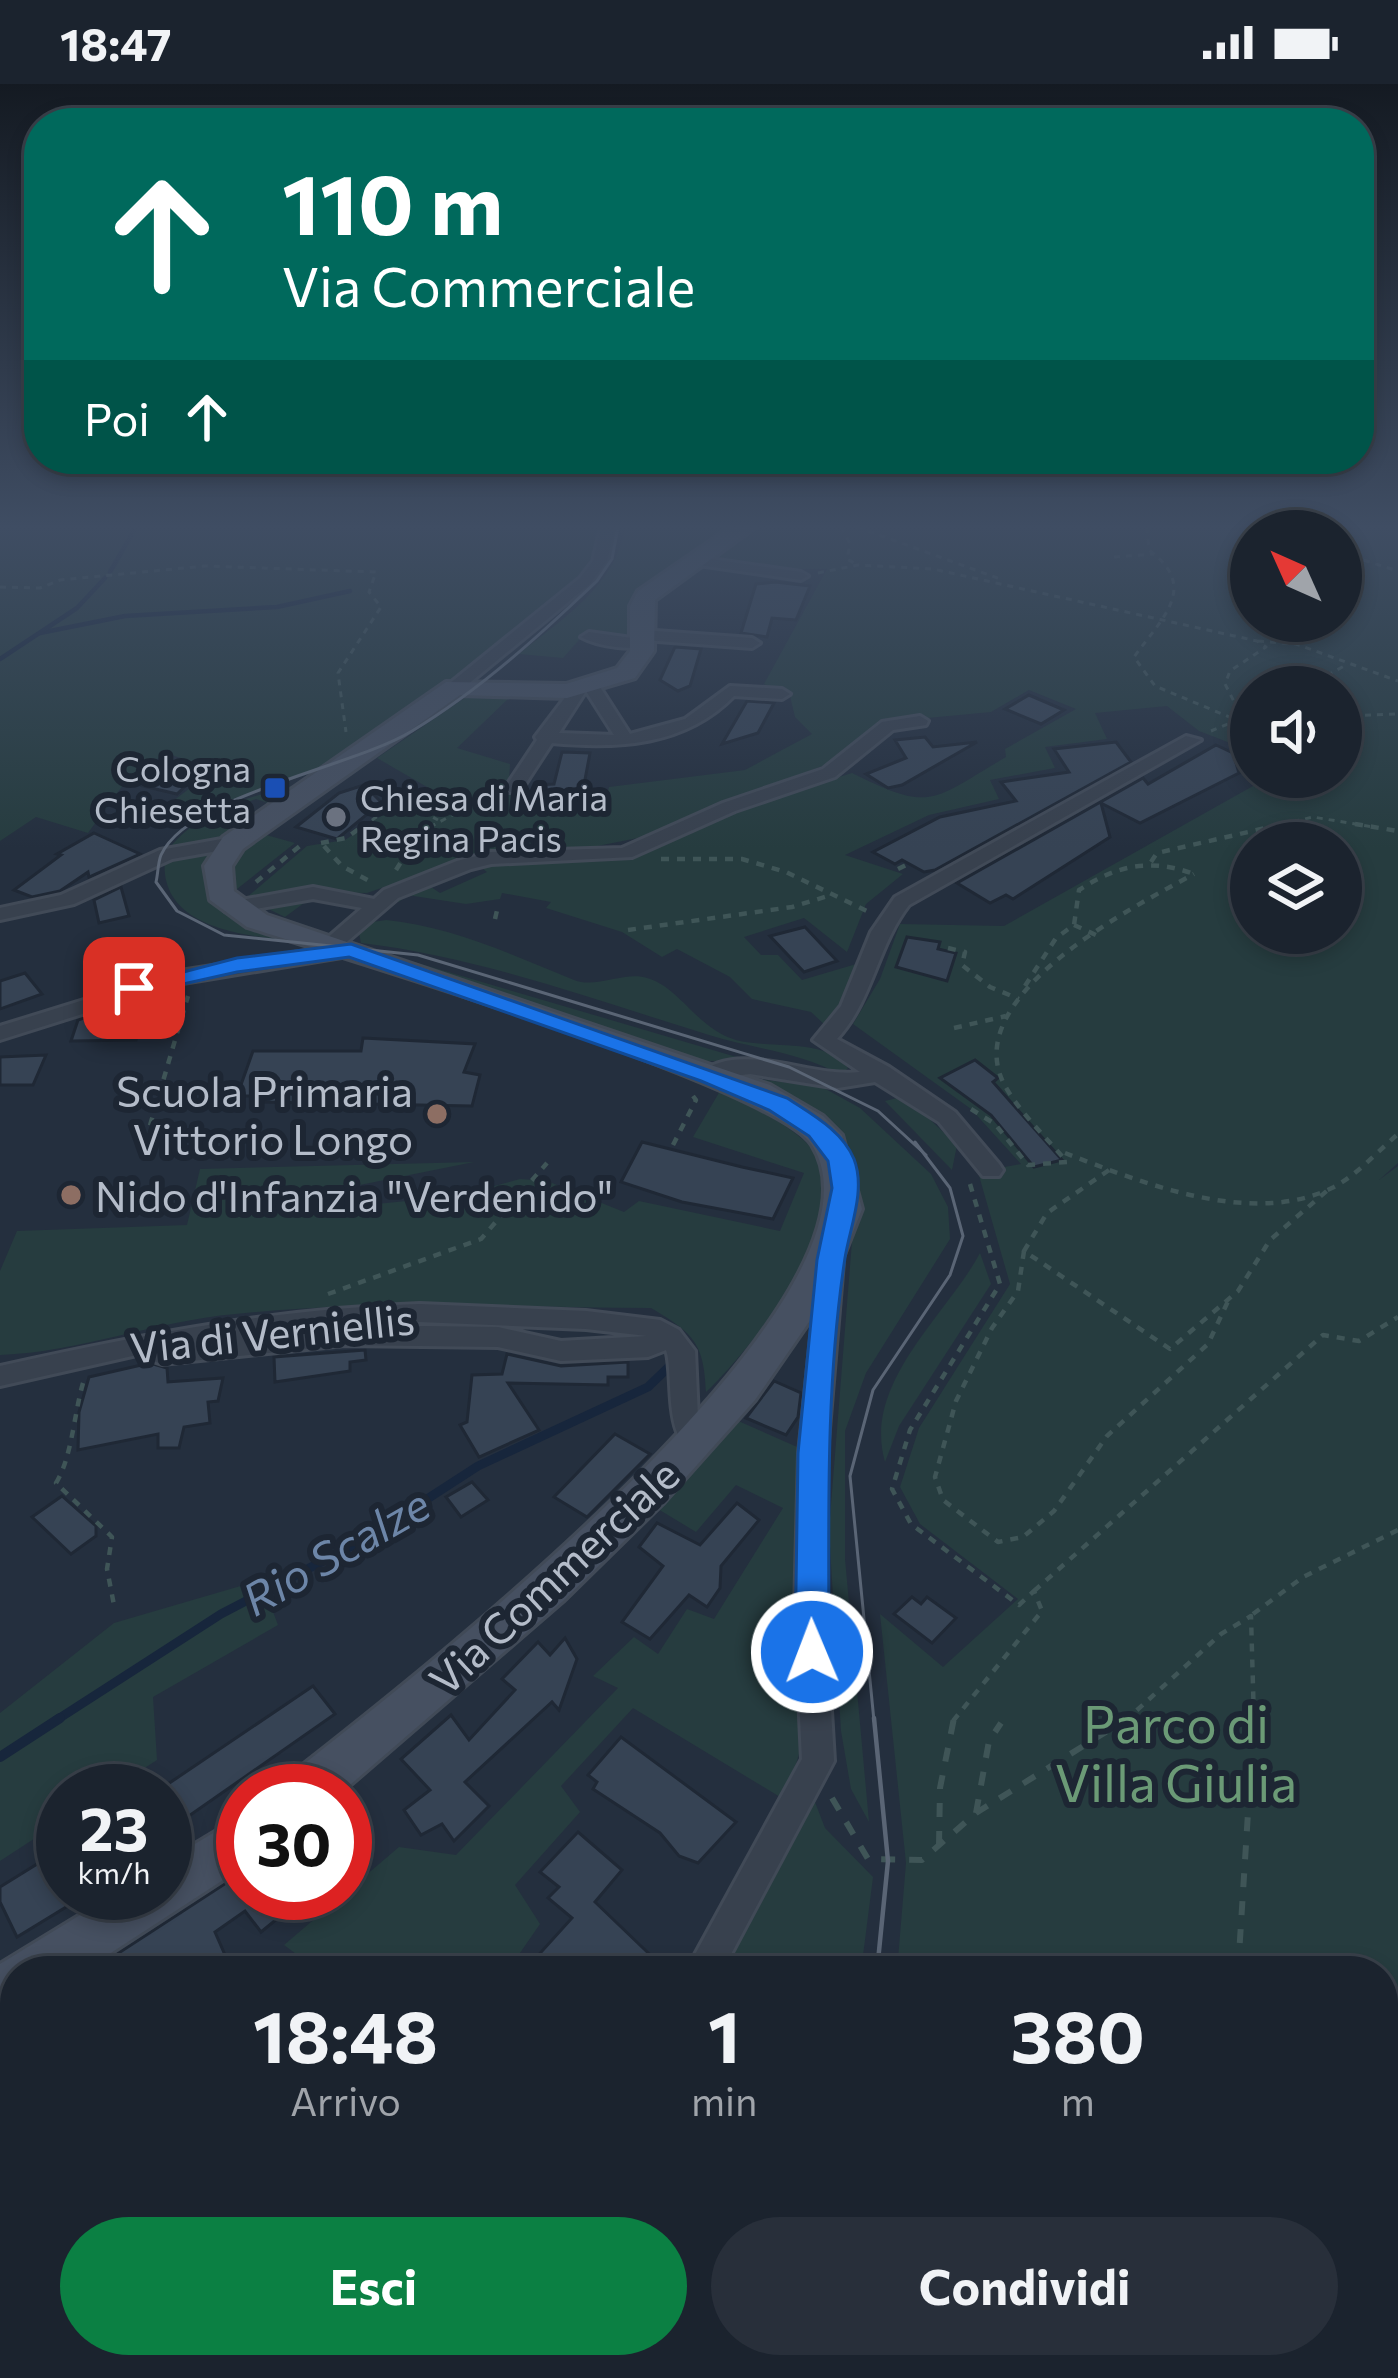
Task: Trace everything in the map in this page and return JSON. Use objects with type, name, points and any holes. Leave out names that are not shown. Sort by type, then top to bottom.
[{"type":"main road","points":[[230,905],[216,878],[233,843],[455,687],[585,689],[626,673],[640,658],[642,634]]},
{"type":"main road","name":"Via Commerciale","points":[[230,905],[700,1083],[778,1104],[830,1143],[841,1160],[845,1188],[831,1260],[779,1339],[698,1439],[589,1553],[340,1764]]},
{"type":"main road","points":[[60,1956],[118,1920]]},
{"type":"street","points":[[455,687],[520,634]]},
{"type":"street","points":[[589,637],[752,643]]},
{"type":"street","points":[[514,788],[544,737],[585,689],[626,740]]},
{"type":"street","points":[[544,737],[626,740],[692,723],[730,691],[782,694]]},
{"type":"street","points":[[230,905],[313,893],[382,897],[478,860],[626,853],[729,807],[829,773],[866,749],[881,730],[920,721]]},
{"type":"street","points":[[992,1170],[947,1117],[824,1040],[856,1001],[887,920],[902,901],[1192,740]]},
{"type":"street","points":[[0,914],[67,900],[167,854],[233,843]]},
{"type":"street","points":[[0,1033],[93,999],[195,973],[341,947],[382,897]]},
{"type":"street","points":[[700,1083],[736,1066],[844,1082],[881,1072]]},
{"type":"street","points":[[711,1956],[818,1761],[810,1611],[813,1453],[831,1260]]},
{"type":"street","name":"Via di Verniellis","points":[[9,1376],[174,1337],[332,1316],[420,1312],[586,1320],[651,1327],[670,1337]]},
{"type":"street","name":"Via di Verniellis","points":[[9,1376],[85,1371],[172,1352],[345,1335],[499,1337],[561,1352],[648,1347],[670,1337]]},
{"type":"street","points":[[670,1337],[682,1351],[685,1422],[698,1439]]},
{"type":"path","points":[[360,756],[352,752],[345,728],[338,674],[366,634]]},
{"type":"path","points":[[1150,634],[1135,656],[1155,686],[1230,714]]},
{"type":"path","points":[[1240,666],[1266,647],[1258,642]]},
{"type":"path","points":[[1270,642],[1309,645],[1339,656],[1346,665],[1398,681]]},
{"type":"path","points":[[1362,715],[1398,714]]},
{"type":"path","points":[[1192,740],[1230,726]]},
{"type":"path","points":[[394,872],[415,838],[438,820],[514,788]]},
{"type":"path","points":[[382,897],[321,843],[346,838],[401,800],[438,820]]},
{"type":"path","points":[[1150,862],[1156,854],[1313,817],[1398,831]]},
{"type":"path","points":[[230,905],[301,845]]},
{"type":"path","points":[[626,853],[652,860],[714,855],[742,859],[785,872],[887,920]]},
{"type":"path","points":[[971,1109],[995,1124],[1028,1165],[1066,1162],[1063,1152],[1002,1081],[1006,1016],[1056,938],[1074,925],[1079,890],[1120,867],[1150,862],[1166,861],[1194,874],[1096,934],[1023,991]]},
{"type":"path","points":[[898,869],[908,864]]},
{"type":"path","points":[[628,930],[778,910],[828,896]]},
{"type":"path","points":[[495,919],[499,906]]},
{"type":"path","points":[[1074,925],[1096,934]]},
{"type":"path","points":[[948,948],[965,952],[962,965],[990,987],[1019,999]]},
{"type":"path","points":[[141,1156],[195,973]]},
{"type":"path","points":[[954,1028],[1006,1016]]},
{"type":"path","points":[[673,1145],[700,1083]]},
{"type":"path","points":[[1024,1250],[1170,1349],[1229,1300],[1264,1256],[1270,1240],[1398,1134]]},
{"type":"path","points":[[975,1147],[963,1168],[1000,1284],[910,1430],[892,1489],[911,1524],[1018,1605],[1323,1335],[1359,1341],[1398,1317]]},
{"type":"path","points":[[1063,1152],[1109,1170],[1246,1200],[1288,1199],[1329,1190]]},
{"type":"path","points":[[415,1262],[481,1239],[547,1163]]},
{"type":"path","points":[[1109,1170],[1045,1215],[1028,1234],[1018,1291],[992,1328],[956,1401],[935,1477],[943,1500],[998,1542],[1023,1537],[1054,1510],[1107,1436],[1208,1343],[1229,1300]]},
{"type":"path","points":[[85,1371],[68,1434],[67,1465],[56,1483],[112,1537],[107,1569],[114,1605]]},
{"type":"path","points":[[842,1821],[868,1858],[922,1860],[976,1813],[1113,1732],[1221,1634],[1303,1577],[1398,1530]]},
{"type":"path","points":[[939,1846],[937,1810],[954,1716],[1036,1622],[1042,1611],[1034,1591]]},
{"type":"path","points":[[1240,1956],[1245,1921],[1243,1833],[1255,1746],[1251,1616]]},
{"type":"path","points":[[976,1813],[986,1753],[1001,1723]]},
{"type":"green space","points":[[0,634],[510,634],[349,760],[192,814],[173,801],[215,769],[165,753],[123,785],[88,833],[36,817],[0,841]]},
{"type":"green space","points":[[544,634],[584,634],[563,658],[519,654]]},
{"type":"green space","name":"Parco di Villa Giulia","points":[[791,634],[1230,634],[1230,642],[1362,642],[1362,634],[1398,634],[1398,1163],[1379,1180],[1398,1166],[1398,1956],[898,1956],[906,1863],[880,1614],[943,1667],[1018,1599],[920,1524],[900,1487],[919,1428],[1010,1284],[978,1172],[1021,1164],[971,1109],[853,1024],[880,979],[900,924],[1004,926],[1232,798],[1362,798],[1362,666],[1230,666],[1230,743],[1199,731],[1167,706],[1095,713],[1107,739],[1045,747],[1055,768],[990,780],[999,799],[929,815],[845,855],[903,874],[866,904],[847,952],[804,918],[744,937],[761,955],[778,955],[802,980],[863,962],[835,1018],[825,1025],[811,1012],[752,999],[730,977],[677,949],[662,957],[622,932],[546,908],[551,902],[502,893],[500,899],[466,904],[407,895],[399,902],[389,900],[425,883],[440,893],[487,872],[475,863],[628,855],[722,814],[852,773],[899,794],[931,796],[962,784],[1006,757],[1005,749],[1076,709],[1029,690],[991,712],[885,722],[840,759],[643,837],[572,851],[491,850],[367,893],[319,892],[285,917],[246,898],[307,846],[345,840],[408,798],[434,791],[377,758],[469,695],[509,698],[457,748],[510,764],[509,780],[524,812],[603,814],[609,787],[745,770],[812,734],[795,717],[790,696],[764,684]]},
{"type":"green space","points":[[321,778],[277,806],[256,799],[210,817],[238,831],[226,839],[168,850],[183,834],[218,811]]},
{"type":"green space","points":[[259,833],[295,843],[232,893],[231,859]]},
{"type":"green space","points":[[222,846],[210,887],[309,942],[214,926],[177,902],[167,883],[165,858]]},
{"type":"green space","points":[[386,920],[458,935],[583,982],[647,978],[722,1034],[750,1043],[813,1048],[848,1068],[841,1075],[793,1056],[709,1035],[493,969],[361,943],[359,933],[366,923]]},
{"type":"green space","points":[[404,959],[750,1061],[705,1061]]},
{"type":"green space","points":[[749,1078],[822,1087],[860,1108],[931,1174],[948,1207],[950,1239],[866,1373],[845,1431],[845,1559],[869,1822],[851,1789],[841,1731],[829,1530],[858,1166],[826,1123]]},
{"type":"green space","points":[[720,1091],[783,1125],[811,1148],[828,1177],[829,1202],[807,1261],[788,1292],[706,1392],[694,1341],[651,1308],[443,1305],[287,1310],[205,1318],[60,1348],[0,1355],[0,1271],[17,1231],[187,1225],[200,1169],[474,1162],[320,1193],[325,1209],[458,1196],[520,1179],[547,1181],[624,1212],[639,1201],[780,1231],[804,1173],[693,1137]]},
{"type":"green space","points":[[905,1096],[957,1145],[952,1170],[885,1101]]},
{"type":"green space","points":[[980,1253],[991,1284],[899,1426],[885,1462],[881,1433],[896,1378]]},
{"type":"green space","points":[[736,1420],[804,1450],[803,1741],[785,1800],[633,1708],[561,1786],[580,1812],[515,1885],[540,1924],[518,1956],[299,1956],[284,1945],[313,1920],[372,1920],[372,1870],[399,1847],[456,1855],[618,1688],[593,1676],[634,1637],[658,1654],[687,1609],[714,1619],[783,1508],[736,1485],[696,1532],[658,1509]]},
{"type":"green space","points":[[261,1580],[278,1625],[153,1697],[157,1760],[151,1764],[36,1764],[36,1838],[0,1861],[0,1713],[114,1623]]},
{"type":"green space","points":[[813,1797],[825,1828],[873,1877],[863,1956],[727,1956]]},
{"type":"building","points":[[675,647],[701,649],[690,686],[678,691],[660,680]]},
{"type":"building","points":[[1029,695],[1064,710],[1041,724],[1005,709]]},
{"type":"building","points":[[747,701],[774,703],[758,733],[722,744]]},
{"type":"building","points":[[925,737],[933,747],[977,742],[902,785],[888,788],[866,774],[906,758],[895,740]]},
{"type":"building","points":[[1116,742],[1131,762],[935,870],[924,872],[902,860],[895,864],[873,852],[940,817],[1016,801],[1001,782],[1069,772],[1054,749]]},
{"type":"building","points":[[1216,745],[1230,752],[1230,778],[1140,823],[1101,803],[1110,837],[1013,899],[1006,895],[990,903],[957,883],[1143,778],[1148,784]]},
{"type":"building","points":[[562,752],[590,753],[580,806],[527,805],[535,785],[554,784]]},
{"type":"building","points":[[170,762],[200,772],[177,794],[143,786]]},
{"type":"building","points":[[364,785],[387,808],[366,815],[337,839],[296,827],[339,793]]},
{"type":"building","points":[[94,833],[140,854],[89,877],[88,872],[60,891],[32,897],[14,890],[61,855],[57,854]]},
{"type":"building","points":[[121,887],[129,916],[99,923],[94,900]]},
{"type":"building","points":[[805,927],[837,961],[804,972],[770,936]]},
{"type":"building","points":[[907,937],[940,942],[938,949],[956,953],[947,981],[896,967]]},
{"type":"building","points":[[25,973],[42,994],[0,1009],[0,981]]},
{"type":"building","points":[[142,1016],[136,1040],[71,1041],[78,1020]]},
{"type":"building","points":[[363,1038],[475,1044],[464,1072],[480,1075],[472,1106],[261,1102],[263,1096],[237,1096],[253,1051],[361,1051]]},
{"type":"building","points":[[46,1055],[33,1085],[0,1085],[0,1057]]},
{"type":"building","points":[[975,1060],[998,1078],[993,1082],[1062,1160],[1034,1167],[991,1115],[940,1078]]},
{"type":"building","points":[[642,1142],[793,1178],[773,1219],[682,1202],[621,1182]]},
{"type":"building","points":[[365,1350],[366,1360],[350,1362],[350,1371],[275,1382],[274,1357]]},
{"type":"building","points":[[507,1354],[561,1366],[628,1362],[628,1377],[608,1377],[608,1385],[508,1383],[539,1430],[479,1457],[460,1425],[467,1422],[472,1375],[502,1374]]},
{"type":"building","points":[[150,1363],[167,1368],[168,1382],[223,1378],[218,1401],[208,1402],[210,1423],[184,1427],[179,1448],[158,1448],[158,1434],[78,1450],[79,1412],[89,1377]]},
{"type":"building","points":[[774,1381],[801,1393],[798,1417],[786,1435],[746,1418]]},
{"type":"building","points":[[615,1434],[650,1454],[587,1517],[554,1497]]},
{"type":"building","points":[[472,1482],[488,1500],[461,1517],[446,1497]]},
{"type":"building","points":[[62,1496],[96,1526],[96,1536],[71,1554],[32,1517]]},
{"type":"building","points":[[737,1503],[759,1520],[721,1566],[720,1588],[707,1607],[689,1595],[650,1639],[622,1622],[663,1566],[639,1547],[657,1523],[700,1545]]},
{"type":"building","points":[[912,1597],[921,1604],[927,1597],[956,1618],[932,1643],[894,1614]]},
{"type":"building","points":[[565,1638],[577,1659],[559,1710],[552,1702],[465,1782],[489,1806],[454,1841],[442,1824],[421,1835],[404,1810],[430,1790],[401,1759],[451,1715],[469,1740],[515,1690],[502,1679],[538,1642],[550,1655]]},
{"type":"building","points":[[313,1686],[335,1714],[263,1764],[216,1764],[216,1797],[192,1814],[192,1768]]},
{"type":"building","points":[[621,1737],[736,1822],[698,1863],[679,1856],[660,1833],[593,1789],[597,1782],[588,1775]]},
{"type":"building","points":[[578,1832],[622,1870],[595,1902],[651,1956],[538,1956],[572,1918],[548,1898],[559,1887],[540,1872]]},
{"type":"building","points":[[36,1865],[36,1920],[45,1920],[17,1937],[0,1902],[0,1887]]},
{"type":"building","points":[[216,1890],[216,1920],[232,1920],[215,1932],[225,1956],[114,1956],[169,1920],[192,1920],[192,1905]]},
{"type":"building","points":[[252,1920],[276,1920],[261,1932]]},
{"type":"waterway","points":[[0,659],[38,634]]},
{"type":"waterway","name":"Rio Scalze","points":[[55,1721],[221,1614],[367,1538],[478,1466],[648,1387],[676,1360]]},
{"type":"waterway","name":"Rio Scalze","points":[[0,1757],[60,1718]]},
{"type":"tram line","points":[[539,634],[485,680],[412,731],[203,815],[177,834],[161,855],[156,882],[177,911],[224,935],[418,955],[789,1067],[878,1111],[922,1152]]},
{"type":"tram line","points":[[915,1142],[922,1152]]},
{"type":"tram line","points":[[874,1721],[850,1476],[873,1390],[950,1275],[963,1236],[950,1188],[922,1152]]},
{"type":"tram line","points":[[922,1152],[926,1155]]},
{"type":"tram line","points":[[874,1718],[888,1861],[878,1956]]},
{"type":"place","name":"Cologna Chiesetta","points":[[275,788]]},
{"type":"place","name":"Chiesa di Maria Regina Pacis","points":[[336,817]]},
{"type":"place","name":"Scuola Primaria Vittorio Longo","points":[[437,1114]]},
{"type":"place","name":"Nido d'Infanzia \"Verdenido\"","points":[[71,1195]]},
{"type":"route","points":[[134,988],[237,965],[351,950],[710,1075],[778,1104],[818,1130],[841,1160],[845,1188],[831,1260],[813,1453],[812,1652]]}]
